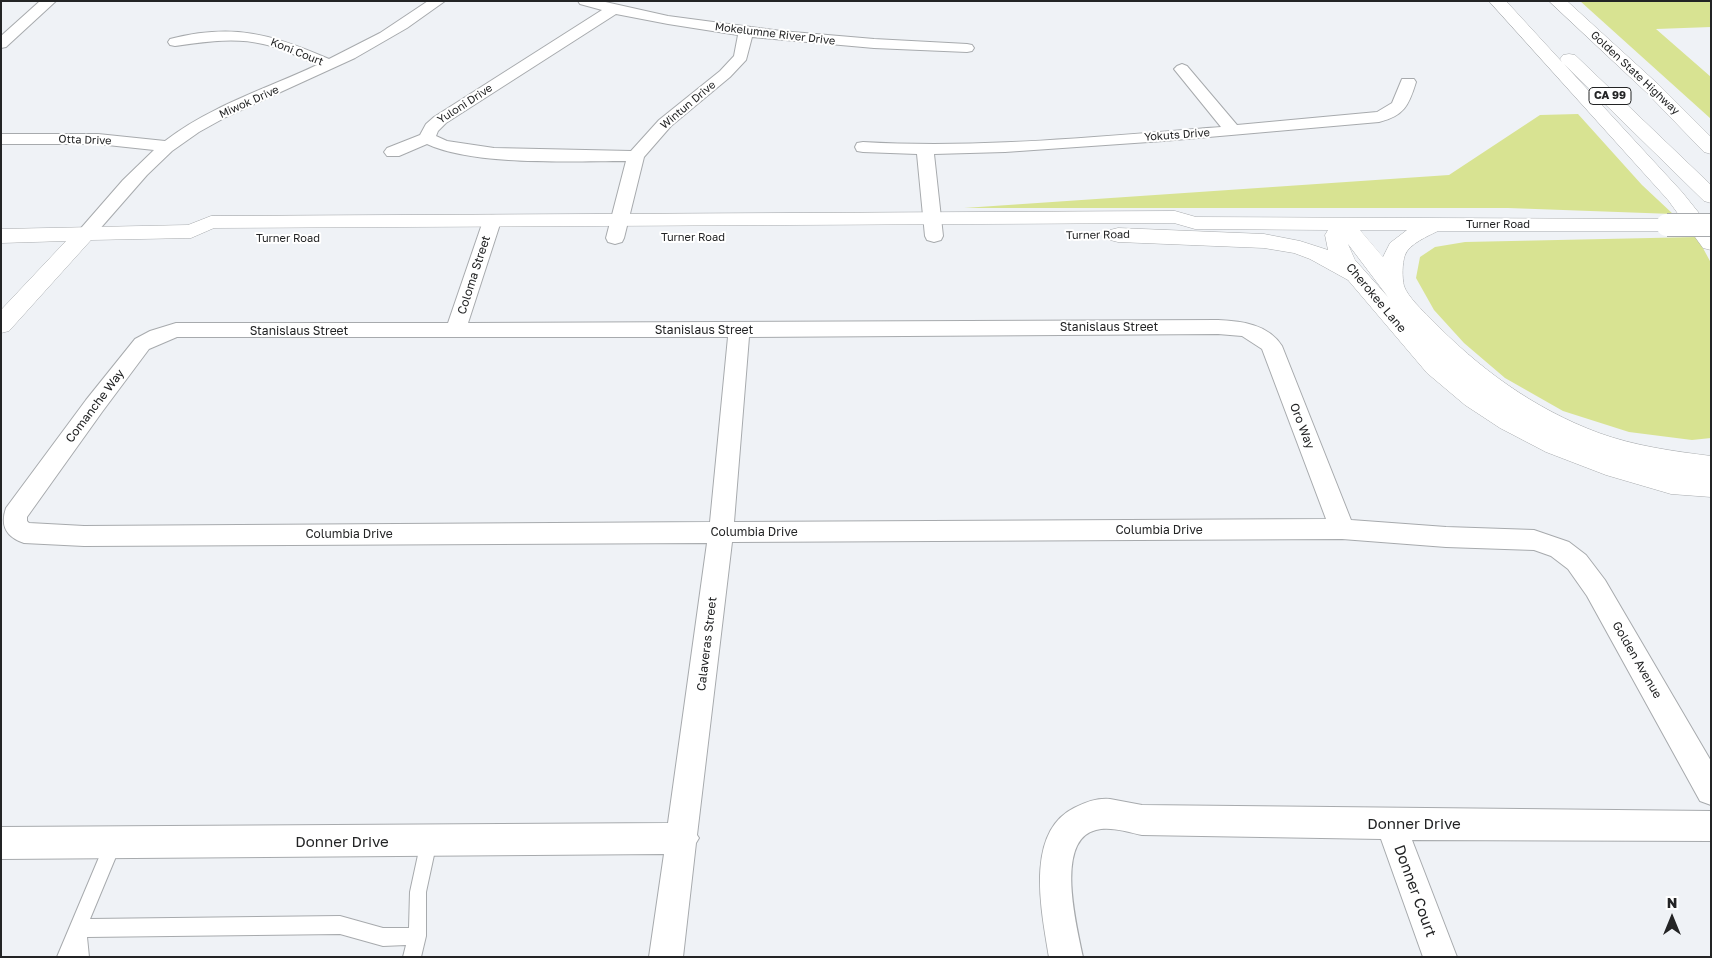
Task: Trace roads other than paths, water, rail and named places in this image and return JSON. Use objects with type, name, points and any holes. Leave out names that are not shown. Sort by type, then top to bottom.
[{"type":"main road","points":[[1497,1],[1675,196],[1711,244]]},
{"type":"main road","name":"CA 99","points":[[1505,1],[1602,88],[1711,197]]},
{"type":"main road","name":"Golden State Highway","points":[[1558,1],[1653,89],[1711,148]]},
{"type":"main road","points":[[1653,89],[1711,138]]},
{"type":"main road","name":"Turner Road","points":[[933,228],[1175,217],[1195,223],[1711,225]]},
{"type":"main road","name":"Turner Road","points":[[1,236],[192,231],[199,239],[489,230],[933,228],[1118,235],[1184,231],[1195,223]]},
{"type":"main road","name":"Cherokee Lane","points":[[1711,466],[1676,464],[1599,443],[1553,425],[1500,395],[1436,340],[1417,319],[1358,238],[1342,225],[1336,235],[1338,248],[1345,262],[1436,367],[1474,398],[1510,421],[1555,445],[1616,468],[1672,483],[1711,486]]},
{"type":"main road","points":[[1393,287],[1390,269],[1392,256],[1399,245],[1433,225]]},
{"type":"main road","points":[[1,325],[84,235]]},
{"type":"main road","points":[[1118,235],[1252,239],[1292,244],[1328,258],[1358,278]]},
{"type":"street","points":[[1,44],[49,1]]},
{"type":"street","name":"Miwok Drive","points":[[84,235],[132,179],[169,146],[212,118],[378,42],[438,1]]},
{"type":"street","name":"Mokelumne River Drive","points":[[585,1],[612,10],[746,32],[899,47],[967,48]]},
{"type":"street","name":"Yuloni Drive","points":[[612,10],[440,120],[427,133],[428,138],[448,147],[468,150],[558,156],[636,156]]},
{"type":"street","name":"Wintun Drive","points":[[617,229],[636,156],[664,122],[725,74],[741,57],[746,32]]},
{"type":"street","name":"Koni Court","points":[[175,42],[205,37],[255,37],[278,43],[330,65]]},
{"type":"street","points":[[1182,69],[1233,131]]},
{"type":"street","name":"Yokuts Drive","points":[[863,147],[925,150],[985,149],[1233,131],[1379,117],[1393,113],[1400,106],[1408,82]]},
{"type":"street","points":[[393,152],[428,138]]},
{"type":"street","name":"Otta Drive","points":[[1,139],[98,139],[169,146]]},
{"type":"street","points":[[925,150],[933,228]]},
{"type":"street","name":"Coloma Street","points":[[456,329],[489,230]]},
{"type":"street","name":"Stanislaus Street","points":[[157,336],[176,330],[739,330],[1218,326],[1243,328],[1251,332]]},
{"type":"street","name":"Calaveras Street","points":[[666,957],[683,838],[720,532],[739,330]]},
{"type":"street","name":"Oro Way","points":[[1251,332],[1261,336],[1271,346],[1342,529]]},
{"type":"street","name":"Comanche Way","points":[[39,482],[142,344],[157,336]]},
{"type":"street","name":"Columbia Drive","points":[[39,482],[15,514],[14,525],[24,533],[84,536],[1342,529],[1534,540],[1548,545]]},
{"type":"street","name":"Golden Avenue","points":[[1548,545],[1560,549],[1577,562],[1596,588],[1711,790]]},
{"type":"street","name":"Donner Drive","points":[[1066,957],[1054,878],[1062,839],[1073,824],[1093,815],[1117,815],[1142,820],[1711,826]]},
{"type":"street","name":"Donner Court","points":[[1390,824],[1440,957]]},
{"type":"street","name":"Donner Drive","points":[[1,843],[683,838]]},
{"type":"lane","points":[[412,957],[417,936],[418,892],[429,841]]},
{"type":"lane","points":[[66,957],[114,842]]},
{"type":"lane","points":[[78,928],[340,925],[383,937],[417,936]]},
{"type":"lane","points":[[78,928],[80,957]]}]
